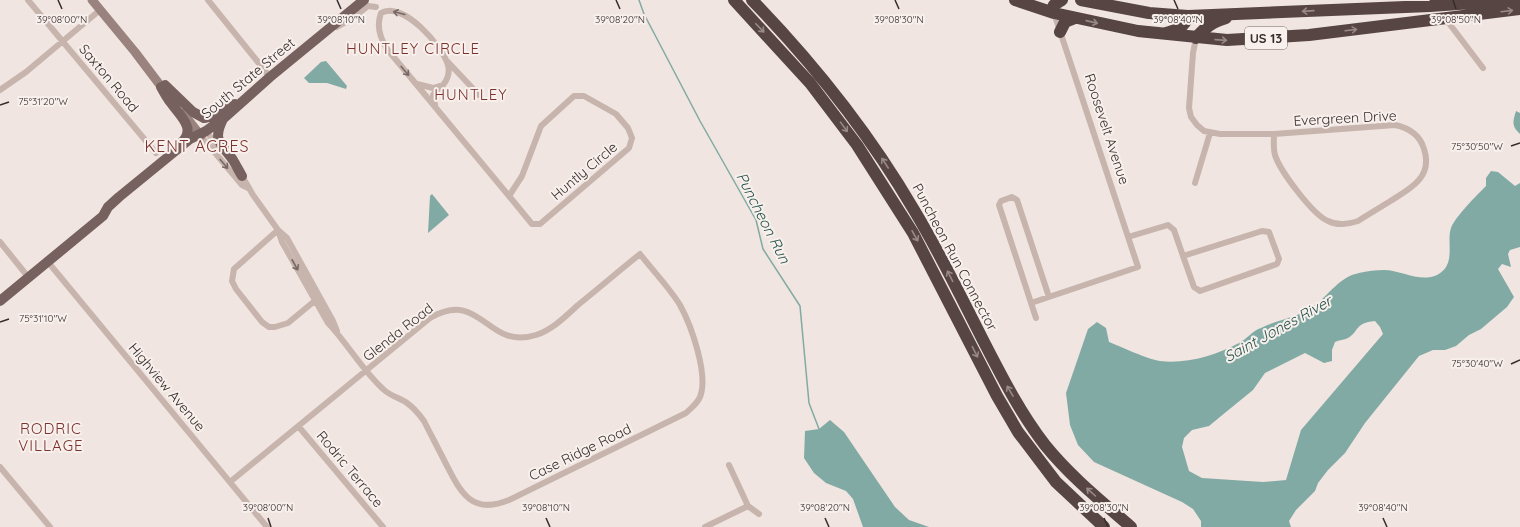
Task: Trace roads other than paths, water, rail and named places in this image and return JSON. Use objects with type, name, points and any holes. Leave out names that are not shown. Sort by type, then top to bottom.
[{"type":"highway","name":"Puncheon Run Connector","points":[[734,0],[805,77],[858,145],[913,233],[1018,432],[1056,482],[1104,527]]},
{"type":"highway","name":"Puncheon Run Connector","points":[[752,0],[812,65],[850,113],[881,157],[921,221],[1005,383],[1036,433],[1054,456],[1077,480],[1131,527]]},
{"type":"highway","name":"US 13","points":[[1015,0],[1052,8],[1075,18],[1161,34],[1227,40],[1282,38],[1520,9]]},
{"type":"highway","points":[[1052,8],[1062,0]]},
{"type":"highway","name":"US 13","points":[[1081,0],[1149,13],[1188,16],[1397,7],[1437,2],[1515,0]]},
{"type":"highway","points":[[1397,7],[1410,0]]},
{"type":"highway","points":[[1390,25],[1425,15],[1437,2]]},
{"type":"highway","points":[[1196,38],[1204,28],[1213,23],[1238,15]]},
{"type":"highway","points":[[1161,34],[1182,27],[1188,16]]},
{"type":"highway","points":[[1060,32],[1065,22],[1075,18]]},
{"type":"main road","name":"South State Street","points":[[103,216],[108,208],[190,139],[202,134],[224,118],[270,77],[364,0]]},
{"type":"main road","points":[[163,86],[193,112],[204,118],[213,116],[220,110],[247,97]]},
{"type":"main road","points":[[141,180],[154,165],[185,140],[188,132],[185,121],[163,86]]},
{"type":"main road","points":[[224,118],[218,131],[219,142],[233,160],[242,176]]},
{"type":"main road","name":"South State Street","points":[[0,301],[103,216],[113,211],[194,145],[202,134]]},
{"type":"street","name":"Saxton Road","points":[[28,0],[156,153]]},
{"type":"street","points":[[92,0],[136,52],[242,185],[248,188]]},
{"type":"street","points":[[208,0],[270,77]]},
{"type":"street","points":[[370,0],[381,13],[388,11],[398,12],[410,17],[479,95]]},
{"type":"street","points":[[318,38],[353,18],[368,6],[376,6]]},
{"type":"street","name":"Roosevelt Avenue","points":[[1049,297],[1138,267],[1052,8]]},
{"type":"street","points":[[0,90],[26,72],[100,10]]},
{"type":"street","name":"Huntly Circle","points":[[381,13],[379,18],[379,32],[384,44],[532,224],[540,224],[629,148],[632,138],[628,128],[616,114],[584,96],[574,96],[541,126],[522,176],[509,196]]},
{"type":"street","points":[[1445,18],[1483,68]]},
{"type":"street","points":[[1195,183],[1210,133],[1197,125],[1191,117],[1188,108],[1193,52],[1196,38]]},
{"type":"street","points":[[437,110],[433,98],[448,76],[446,59]]},
{"type":"street","points":[[417,84],[429,88],[439,88]]},
{"type":"street","name":"Evergreen Drive","points":[[1210,133],[1274,134],[1395,125],[1415,134],[1424,147],[1426,155],[1425,172],[1417,184],[1358,221],[1351,224],[1336,224],[1320,217],[1306,202],[1276,157],[1274,134]]},
{"type":"street","points":[[202,134],[242,176],[248,188]]},
{"type":"street","name":"Case Ridge Road","points":[[248,188],[278,230],[282,242],[317,299],[328,324],[338,333],[367,371],[384,390],[407,403],[416,411],[424,421],[464,495],[482,504],[501,504],[686,413],[694,406],[700,397],[702,374],[694,343],[685,318],[672,295],[640,254]]},
{"type":"street","points":[[1031,303],[1049,297],[1017,200],[1012,197],[1001,201],[999,205],[1031,303],[1036,318]]},
{"type":"street","points":[[1128,237],[1168,226],[1174,230],[1183,256],[1194,287],[1200,291],[1277,264],[1279,259],[1269,232],[1262,231],[1183,256]]},
{"type":"street","points":[[278,230],[234,269],[232,281],[236,289],[262,322],[275,328],[288,323],[317,299]]},
{"type":"street","points":[[0,242],[29,278]]},
{"type":"street","name":"Glenda Road","points":[[230,482],[299,427],[430,318],[447,310],[458,308],[469,312],[488,326],[509,337],[522,338],[544,332],[640,254]]},
{"type":"street","name":"Highview Avenue","points":[[48,262],[267,527]]},
{"type":"street","name":"Rodric Terrace","points":[[299,427],[383,527]]},
{"type":"street","points":[[729,465],[748,506],[759,514]]},
{"type":"street","points":[[0,467],[50,527]]},
{"type":"street","points":[[705,527],[748,506]]},
{"type":"water","points":[[326,61],[347,86],[346,89],[327,83],[309,83],[304,78],[321,62]]},
{"type":"water","points":[[1516,111],[1520,113],[1520,134],[1514,126]]},
{"type":"water","name":"Saint Jones River","points":[[1491,171],[1498,172],[1515,186],[1520,183],[1520,247],[1510,250],[1508,254],[1511,267],[1502,264],[1498,269],[1514,297],[1507,307],[1481,329],[1469,335],[1456,346],[1445,350],[1433,350],[1419,356],[1365,423],[1345,453],[1328,470],[1318,483],[1315,491],[1296,510],[1289,521],[1291,527],[1201,527],[1201,521],[1193,509],[1182,502],[1094,462],[1078,445],[1070,425],[1066,393],[1088,329],[1097,322],[1106,328],[1109,342],[1134,353],[1160,361],[1170,362],[1190,360],[1230,348],[1258,329],[1308,310],[1319,302],[1340,282],[1352,275],[1368,271],[1384,270],[1424,278],[1437,275],[1443,271],[1449,259],[1450,234],[1453,223],[1486,186],[1486,178]],"holes":[[[1375,321],[1383,334],[1301,430],[1286,480],[1263,482],[1202,478],[1189,471],[1182,447],[1184,438],[1192,430],[1209,426],[1253,390],[1265,373],[1305,353],[1324,363],[1332,361],[1332,350],[1335,342],[1348,338],[1360,325],[1368,322]]]},
{"type":"water","points":[[432,194],[449,215],[428,233],[430,196]]},
{"type":"water","points":[[830,420],[844,432],[895,507],[909,520],[929,527],[863,527],[853,499],[846,491],[826,483],[814,473],[804,458],[805,431],[819,429]]},
{"type":"waterway","name":"Puncheon Run","points":[[639,0],[644,14],[700,121],[756,220],[763,249],[800,306],[809,403],[819,429]]},
{"type":"district","name":"HUNTLEY CIRCLE","points":[[413,49]]},
{"type":"district","name":"HUNTLEY","points":[[471,95]]},
{"type":"district","name":"KENT ACRES","points":[[197,146]]},
{"type":"district","name":"RODRIC VILLAGE","points":[[51,438]]}]
